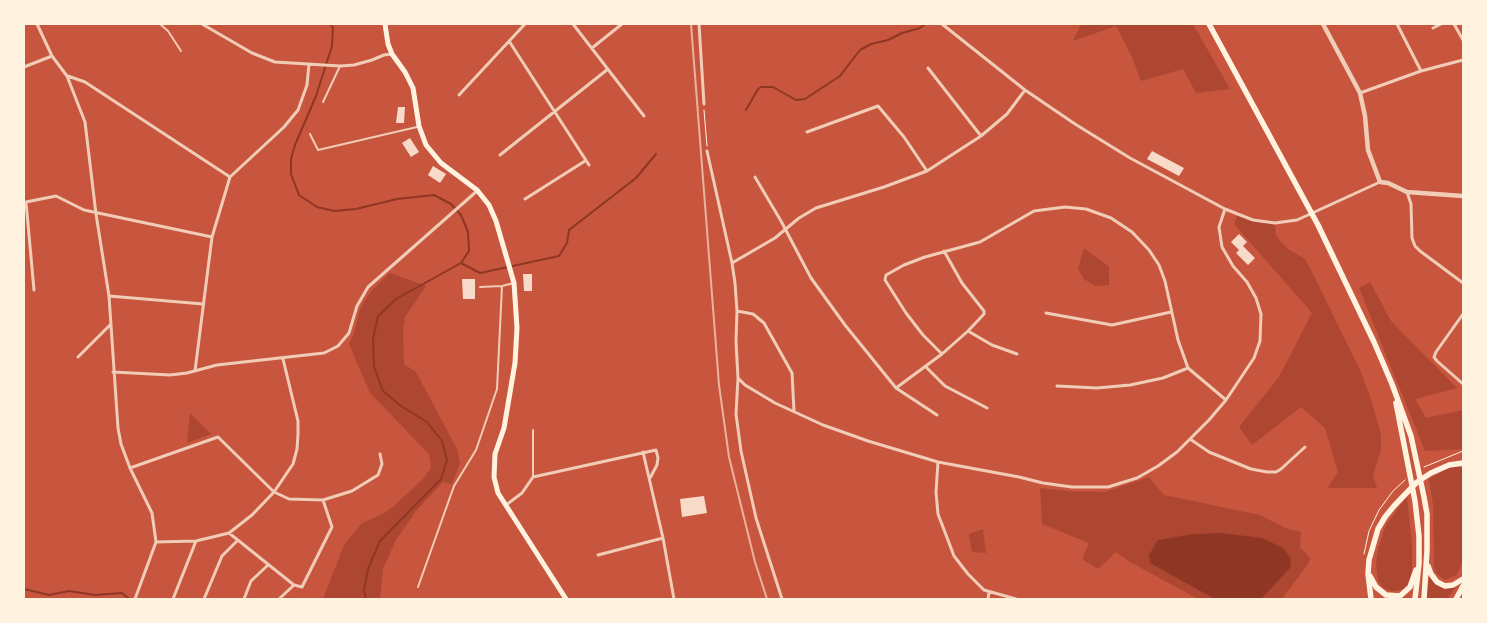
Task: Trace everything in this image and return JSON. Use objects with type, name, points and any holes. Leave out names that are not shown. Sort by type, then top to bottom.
[{"type":"highway","points":[[1209,24],[1307,203],[1374,342],[1392,384],[1411,436],[1424,497],[1427,562],[1424,599]]},
{"type":"highway","points":[[1392,384],[1415,501],[1419,564],[1415,599]]},
{"type":"highway","points":[[1372,599],[1368,574],[1372,545],[1378,530],[1394,506],[1417,482],[1431,473],[1449,465],[1463,463]]},
{"type":"highway","points":[[1427,562],[1431,574],[1437,582],[1445,586],[1453,585],[1463,579]]},
{"type":"highway","points":[[1368,574],[1376,587],[1386,595],[1400,596],[1410,587],[1419,564]]},
{"type":"highway","points":[[1456,599],[1463,586]]},
{"type":"main road","points":[[385,24],[388,44],[392,54],[405,72],[412,88],[419,126],[426,145],[441,163],[477,190],[489,206],[496,221],[514,283],[517,328],[515,363],[504,428],[495,454],[494,477],[498,493],[566,599]]},
{"type":"street","points":[[37,24],[52,56],[67,76],[85,122],[96,214],[109,296],[118,428],[121,444],[130,468],[152,513],[156,542],[135,599]]},
{"type":"street","points":[[202,24],[259,57],[275,62],[340,66],[392,54]]},
{"type":"street","points":[[459,95],[525,24]]},
{"type":"street","points":[[573,24],[644,116]]},
{"type":"street","points":[[592,48],[622,24]]},
{"type":"street","points":[[699,24],[704,104]]},
{"type":"street","points":[[942,24],[1025,90],[1075,124],[1130,158],[1225,209],[1253,220],[1275,223],[1297,220],[1380,182],[1388,183],[1407,192],[1463,196]]},
{"type":"street","points":[[1323,24],[1360,92],[1365,116],[1368,150],[1380,182]]},
{"type":"street","points":[[1396,24],[1422,71]]},
{"type":"street","points":[[1433,28],[1441,24]]},
{"type":"street","points":[[1454,24],[1463,40]]},
{"type":"street","points":[[508,41],[589,165]]},
{"type":"street","points":[[24,67],[52,56]]},
{"type":"street","points":[[1360,92],[1422,71],[1463,60]]},
{"type":"street","points":[[194,370],[212,237],[230,177],[278,133],[298,110],[307,85],[309,64]]},
{"type":"street","points":[[928,68],[981,136]]},
{"type":"street","points":[[500,155],[608,69]]},
{"type":"street","points":[[67,76],[85,82],[230,177]]},
{"type":"street","points":[[732,264],[775,238],[816,208],[884,187],[927,171],[981,136],[1007,114],[1025,90]]},
{"type":"street","points":[[807,132],[878,106],[904,137],[927,171]]},
{"type":"street","points":[[707,151],[732,264],[737,311],[738,378],[736,414],[741,451],[756,518],[782,599]]},
{"type":"street","points":[[524,199],[586,162]]},
{"type":"street","points":[[755,177],[811,278],[845,325],[896,388],[937,415]]},
{"type":"street","points":[[113,372],[170,375],[187,373],[216,365],[324,353],[338,346],[349,333],[357,306],[368,287],[477,190]]},
{"type":"street","points":[[1407,192],[1411,204],[1412,238],[1415,246],[1463,283]]},
{"type":"street","points":[[34,290],[25,200],[56,196],[96,214],[212,237]]},
{"type":"street","points":[[942,354],[906,314],[885,280],[886,275],[904,265],[944,251],[980,242],[1034,211],[1065,207],[1086,210],[1111,218],[1132,232],[1149,250],[1159,265],[1165,281],[1178,340],[1188,368],[1226,400]]},
{"type":"street","points":[[738,378],[745,385],[823,425],[938,462],[1072,487],[1108,486],[1145,474],[1177,452],[1226,400],[1254,358],[1260,341],[1261,314],[1256,298],[1222,247],[1219,227],[1225,209]]},
{"type":"street","points":[[896,388],[942,354],[984,314],[984,311],[962,283],[944,251]]},
{"type":"street","points":[[109,296],[203,304]]},
{"type":"street","points":[[737,311],[753,314],[764,323],[792,373],[794,411]]},
{"type":"street","points":[[1046,313],[1112,325],[1171,312]]},
{"type":"street","points":[[1463,314],[1434,357],[1463,384]]},
{"type":"street","points":[[78,357],[111,323]]},
{"type":"street","points":[[968,331],[992,345],[1017,354]]},
{"type":"street","points":[[156,542],[196,541],[228,534],[252,515],[274,492],[292,464],[297,449],[298,421],[283,358]]},
{"type":"street","points":[[926,367],[945,386],[986,408]]},
{"type":"street","points":[[1057,386],[1097,388],[1130,385],[1162,378],[1188,368]]},
{"type":"street","points":[[130,468],[218,437],[274,492],[289,499],[324,500],[352,492],[378,475],[382,464],[380,454]]},
{"type":"street","points":[[1190,439],[1209,452],[1251,469],[1276,472],[1305,447]]},
{"type":"street","points":[[506,505],[522,493],[533,476],[656,450],[658,465],[650,478]]},
{"type":"street","points":[[643,452],[663,538],[674,599]]},
{"type":"street","points":[[938,462],[936,492],[938,514],[954,556],[984,590],[1016,599]]},
{"type":"street","points":[[228,534],[294,585],[302,587],[332,527],[324,500]]},
{"type":"street","points":[[598,555],[663,538]]},
{"type":"street","points":[[204,599],[222,556],[238,540]]},
{"type":"street","points":[[173,599],[196,541]]},
{"type":"street","points":[[244,599],[251,581],[268,565]]},
{"type":"street","points":[[280,599],[294,585]]},
{"type":"street","points":[[988,599],[989,592]]},
{"type":"lane","points":[[160,24],[168,31],[181,51]]},
{"type":"lane","points":[[323,102],[340,66]]},
{"type":"lane","points":[[310,134],[318,150],[419,126]]},
{"type":"lane","points":[[480,287],[502,286],[514,283]]},
{"type":"lane","points":[[418,587],[454,486],[476,450],[497,390],[502,286]]},
{"type":"lane","points":[[533,430],[533,476]]},
{"type":"path","points":[[704,104],[707,151]]},
{"type":"shaded area","points":[[1081,24],[1193,24],[1230,89],[1196,93],[1183,69],[1141,81],[1132,57],[1116,26],[1073,41]]},
{"type":"shaded area","points":[[1237,216],[1275,223],[1276,235],[1281,242],[1288,249],[1305,259],[1309,266],[1359,368],[1370,396],[1381,434],[1381,450],[1373,475],[1377,488],[1327,488],[1338,472],[1325,428],[1301,407],[1252,445],[1239,427],[1279,377],[1312,313],[1234,224]]},
{"type":"shaded area","points":[[1084,248],[1109,267],[1109,285],[1095,286],[1084,279],[1078,269]]},
{"type":"shaded area","points":[[390,273],[426,286],[405,317],[403,332],[404,364],[416,372],[457,449],[460,463],[452,484],[443,482],[416,511],[396,540],[383,569],[380,599],[323,599],[344,545],[362,523],[383,514],[395,505],[424,478],[431,467],[429,454],[370,393],[349,344],[360,309],[371,291]]},
{"type":"shaded area","points":[[1370,282],[1391,321],[1457,388],[1415,399],[1426,418],[1463,410],[1463,449],[1425,451],[1359,288]]},
{"type":"shaded area","points":[[190,413],[211,434],[187,443]]},
{"type":"shaded area","points":[[1455,466],[1463,468],[1463,557],[1460,569],[1456,575],[1445,580],[1437,574],[1434,568],[1433,505],[1429,479]]},
{"type":"shaded area","points":[[1149,477],[1164,495],[1260,515],[1285,528],[1301,532],[1300,547],[1310,558],[1308,564],[1282,599],[1198,599],[1130,562],[1116,552],[1098,569],[1082,559],[1089,543],[1042,524],[1040,488],[1105,492]]},
{"type":"shaded area","points":[[1407,496],[1412,546],[1412,571],[1409,583],[1403,589],[1391,591],[1384,588],[1378,581],[1376,563],[1378,549],[1386,525]]},
{"type":"shaded area","points":[[983,529],[986,553],[972,552],[969,534]]},
{"type":"shaded area","points":[[1221,533],[1262,538],[1283,548],[1291,558],[1290,568],[1261,599],[1215,599],[1150,563],[1149,555],[1158,540],[1194,534]]},
{"type":"shaded area","points":[[1430,575],[1435,582],[1457,585],[1447,599],[1426,599]]},
{"type":"building","points":[[398,107],[405,107],[404,123],[396,123]]},
{"type":"building","points":[[410,138],[419,152],[411,157],[402,143]]},
{"type":"building","points":[[1152,151],[1184,168],[1179,176],[1147,159]]},
{"type":"building","points":[[433,166],[446,174],[440,183],[428,175]]},
{"type":"building","points":[[1239,234],[1247,242],[1243,246],[1255,258],[1248,265],[1236,253],[1239,250],[1231,242]]},
{"type":"building","points":[[523,274],[532,274],[532,291],[524,291]]},
{"type":"building","points":[[462,279],[475,279],[475,299],[463,299]]},
{"type":"building","points":[[704,496],[707,513],[682,517],[680,499]]},
{"type":"waterway","points":[[330,24],[333,28],[332,46],[316,96],[291,159],[291,174],[299,195],[317,207],[334,211],[356,209],[397,199],[434,195],[451,204],[461,215],[468,232],[469,251],[461,263],[396,299],[378,316],[373,339],[374,367],[383,391],[401,406],[427,422],[442,441],[447,460],[441,479],[380,541],[368,569],[364,590],[366,599]]},
{"type":"waterway","points":[[746,110],[761,87],[773,87],[796,100],[805,99],[840,76],[860,50],[871,44],[920,28],[925,24]]},
{"type":"waterway","points":[[461,263],[480,273],[559,256],[567,243],[569,230],[636,178],[656,154]]},
{"type":"waterway","points":[[24,589],[49,595],[69,591],[95,595],[122,593],[129,599]]},
{"type":"railway","points":[[691,24],[719,385],[729,457],[755,562],[767,599]]}]
